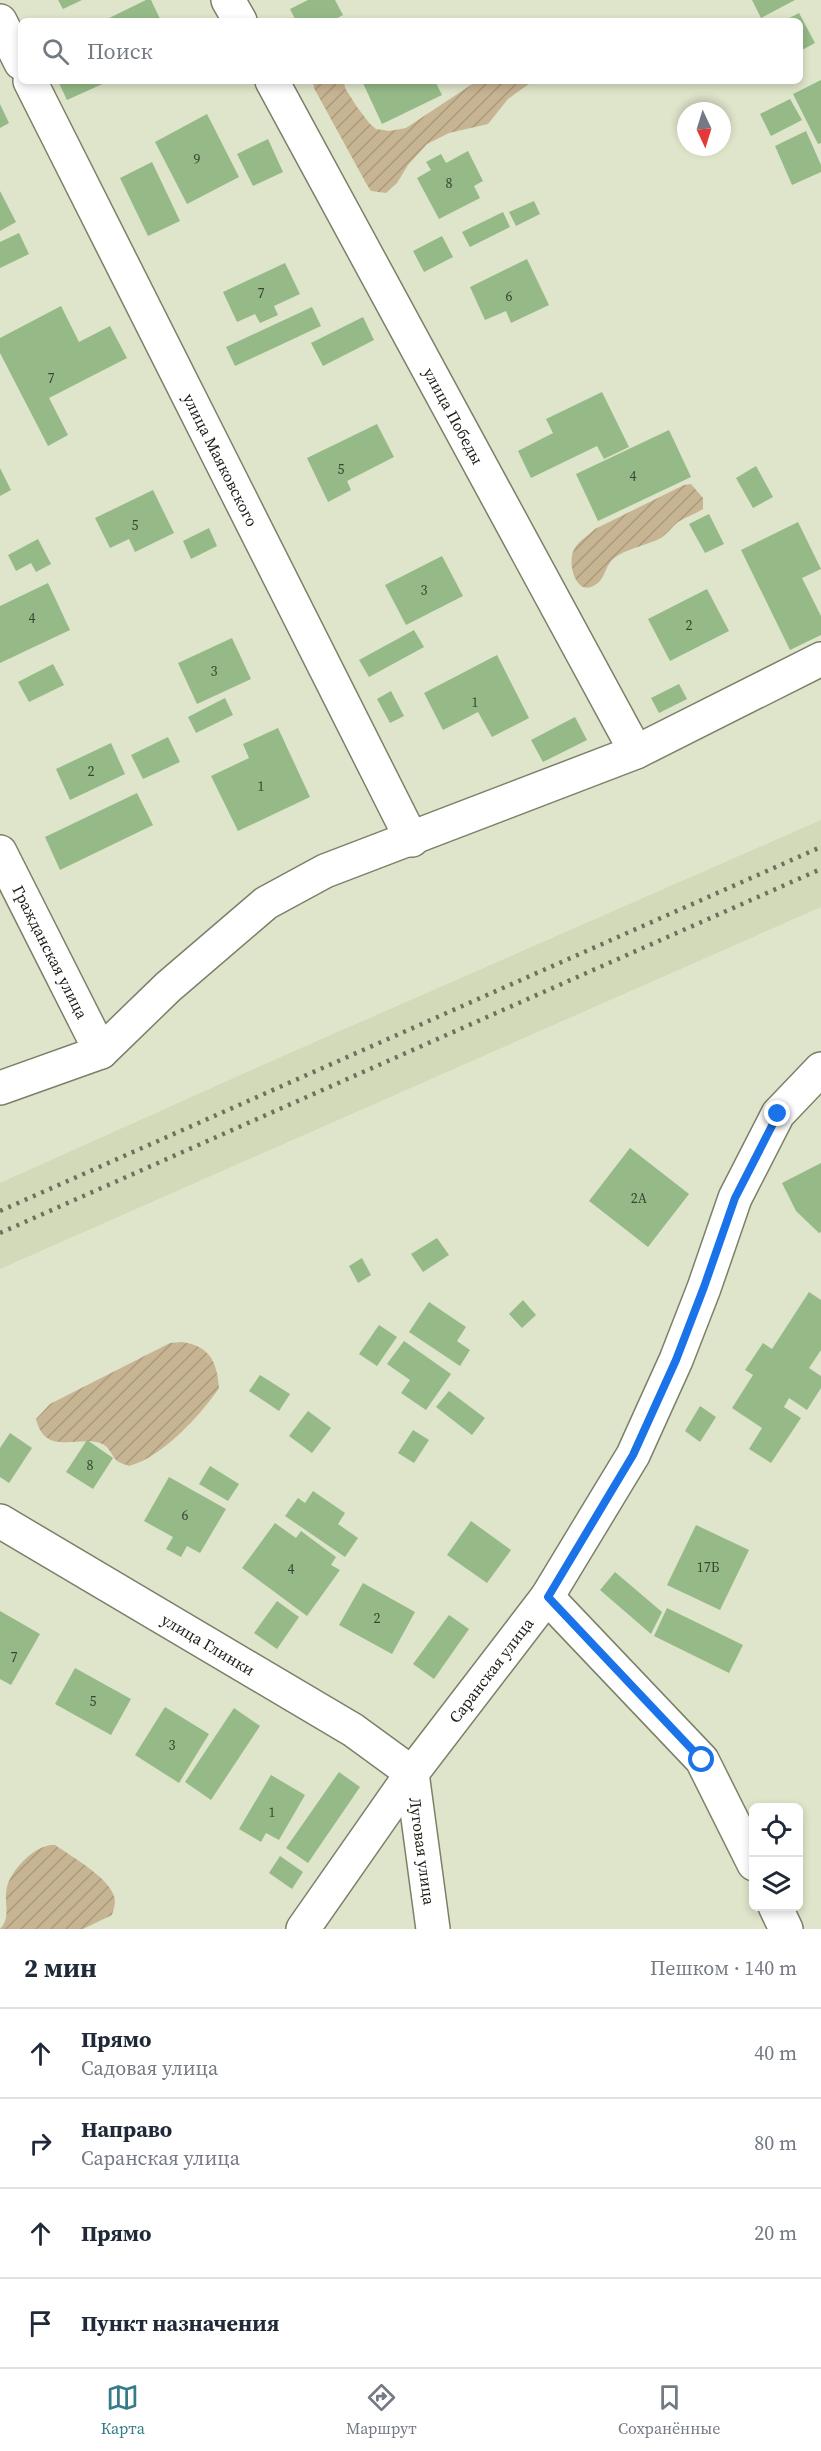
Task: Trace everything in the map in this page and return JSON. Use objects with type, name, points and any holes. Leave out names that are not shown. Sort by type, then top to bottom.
[{"type":"street","points":[[228,0],[238,18]]},
{"type":"street","points":[[0,21],[18,57]]},
{"type":"street","name":"улица Маяковского","points":[[32,84],[412,840]]},
{"type":"street","name":"улица Победы","points":[[274,84],[636,752]]},
{"type":"street","points":[[0,1088],[101,1052],[168,987],[266,903],[325,871],[412,840],[636,752],[821,659]]},
{"type":"street","name":"Гражданская улица","points":[[0,852],[101,1052]]},
{"type":"street","name":"Саранская улица","points":[[303,1929],[412,1773],[548,1597],[633,1455],[676,1360],[735,1198],[778,1114],[821,1069]]},
{"type":"street","name":"улица Глинки","points":[[0,1521],[353,1730],[412,1773]]},
{"type":"street","points":[[548,1597],[702,1760],[750,1857]]},
{"type":"street","name":"Луговая улица","points":[[412,1773],[433,1929]]},
{"type":"street","points":[[777,1911],[786,1929]]},
{"type":"shaded area","points":[[313,84],[344,84],[370,124],[376,129],[389,131],[406,128],[472,84],[529,84],[508,99],[488,124],[449,133],[427,144],[408,165],[397,183],[386,193],[371,191]]},
{"type":"shaded area","points":[[691,484],[703,498],[703,509],[678,522],[661,538],[618,555],[610,562],[601,580],[595,585],[588,588],[578,583],[573,571],[572,558],[575,548],[582,539],[595,529],[684,485]]},
{"type":"shaded area","points":[[821,820],[821,907],[0,1269],[0,1183]]},
{"type":"shaded area","points":[[182,1342],[199,1347],[210,1357],[214,1363],[219,1388],[191,1422],[154,1454],[129,1466],[117,1461],[103,1444],[91,1441],[54,1441],[40,1430],[36,1419],[50,1404],[170,1343]]},
{"type":"shaded area","points":[[55,1845],[88,1868],[110,1889],[115,1901],[112,1915],[83,1929],[0,1929],[6,1919],[6,1893],[9,1880],[25,1859],[40,1848]]},
{"type":"building","points":[[58,0],[82,0],[63,9]]},
{"type":"building","points":[[146,0],[151,0],[160,18],[109,18]]},
{"type":"building","points":[[308,0],[335,0],[343,15],[338,18],[294,18],[290,9]]},
{"type":"building","points":[[752,0],[795,0],[761,18]]},
{"type":"building","points":[[799,13],[802,18],[790,18]]},
{"type":"building","points":[[803,20],[815,43],[803,49]]},
{"type":"building","points":[[821,80],[821,143],[818,144],[793,94]]},
{"type":"building","points":[[59,84],[102,84],[67,100]]},
{"type":"building","points":[[363,84],[436,84],[442,95],[382,124]]},
{"type":"building","points":[[790,99],[802,120],[771,136],[760,114]]},
{"type":"building","points":[[0,104],[9,123],[0,128]]},
{"type":"building","points":[[207,114],[239,177],[187,204],[155,142]]},
{"type":"building","points":[[806,131],[821,165],[821,172],[792,185],[775,146]]},
{"type":"building","points":[[268,139],[283,172],[253,186],[237,154]]},
{"type":"building","points":[[468,151],[483,181],[474,186],[480,198],[439,219],[417,178],[431,170],[426,162],[441,154],[446,163]]},
{"type":"building","points":[[152,162],[180,221],[148,236],[120,178]]},
{"type":"building","points":[[0,191],[16,222],[0,231]]},
{"type":"building","points":[[534,201],[540,214],[516,226],[509,212]]},
{"type":"building","points":[[503,212],[510,227],[470,247],[462,232]]},
{"type":"building","points":[[19,233],[29,254],[0,268],[0,242]]},
{"type":"building","points":[[442,236],[453,257],[424,272],[413,251]]},
{"type":"building","points":[[527,259],[549,305],[511,323],[506,311],[485,320],[470,287]]},
{"type":"building","points":[[285,263],[300,294],[274,306],[278,315],[260,323],[255,314],[237,322],[223,292]]},
{"type":"building","points":[[61,306],[79,342],[110,326],[127,358],[49,398],[68,435],[48,446],[0,353],[0,338]]},
{"type":"building","points":[[312,307],[321,326],[235,366],[226,347]]},
{"type":"building","points":[[363,317],[374,340],[323,366],[311,343]]},
{"type":"building","points":[[602,392],[629,447],[604,459],[597,446],[531,478],[518,451],[553,433],[546,419]]},
{"type":"building","points":[[377,424],[394,457],[347,481],[351,490],[328,502],[307,458]]},
{"type":"building","points":[[669,430],[691,477],[598,521],[576,474]]},
{"type":"building","points":[[756,466],[773,497],[753,508],[736,478]]},
{"type":"building","points":[[0,468],[11,490],[0,496]]},
{"type":"building","points":[[153,490],[174,533],[135,552],[129,539],[110,548],[95,518]]},
{"type":"building","points":[[709,514],[724,544],[705,553],[689,524]]},
{"type":"building","points":[[798,522],[821,569],[802,578],[821,616],[821,635],[790,650],[741,550]]},
{"type":"building","points":[[209,528],[217,546],[191,559],[183,541]]},
{"type":"building","points":[[38,539],[51,564],[36,572],[31,563],[16,571],[8,555]]},
{"type":"building","points":[[442,556],[463,596],[406,625],[385,585]]},
{"type":"building","points":[[48,583],[70,630],[0,663],[0,606]]},
{"type":"building","points":[[707,589],[729,631],[670,661],[648,619]]},
{"type":"building","points":[[414,630],[424,647],[369,677],[359,660]]},
{"type":"building","points":[[232,638],[251,679],[197,704],[178,663]]},
{"type":"building","points":[[497,655],[529,718],[492,737],[478,712],[443,730],[424,693]]},
{"type":"building","points":[[53,664],[64,685],[29,702],[18,682]]},
{"type":"building","points":[[679,684],[687,699],[659,713],[651,698]]},
{"type":"building","points":[[391,691],[404,716],[390,723],[377,699]]},
{"type":"building","points":[[225,698],[233,715],[196,733],[188,717]]},
{"type":"building","points":[[575,717],[587,740],[543,762],[531,740]]},
{"type":"building","points":[[278,728],[310,797],[238,831],[211,776],[249,758],[243,744]]},
{"type":"building","points":[[168,737],[180,762],[143,779],[131,755]]},
{"type":"building","points":[[111,743],[125,774],[70,800],[56,769]]},
{"type":"building","points":[[137,793],[153,825],[60,870],[45,837]]},
{"type":"building","points":[[630,1148],[689,1194],[648,1247],[589,1201]]},
{"type":"building","points":[[821,1163],[821,1232],[819,1233],[796,1211],[782,1183]]},
{"type":"building","points":[[437,1238],[449,1255],[423,1272],[411,1254]]},
{"type":"building","points":[[362,1258],[371,1275],[358,1283],[349,1266]]},
{"type":"building","points":[[809,1292],[821,1300],[821,1350],[809,1368],[821,1376],[821,1388],[807,1410],[789,1398],[784,1407],[801,1418],[771,1463],[749,1449],[762,1428],[732,1408],[753,1375],[745,1370],[763,1343],[772,1349]]},
{"type":"building","points":[[523,1300],[536,1315],[522,1328],[509,1314]]},
{"type":"building","points":[[429,1302],[466,1327],[457,1341],[470,1350],[460,1366],[409,1332]]},
{"type":"building","points":[[379,1325],[397,1337],[377,1366],[359,1354]]},
{"type":"building","points":[[404,1341],[451,1374],[426,1410],[401,1393],[410,1380],[387,1364]]},
{"type":"building","points":[[260,1375],[290,1394],[279,1411],[249,1391]]},
{"type":"building","points":[[449,1391],[485,1418],[472,1435],[436,1407]]},
{"type":"building","points":[[700,1406],[716,1417],[700,1442],[685,1431]]},
{"type":"building","points":[[308,1411],[331,1428],[312,1453],[289,1436]]},
{"type":"building","points":[[413,1430],[429,1440],[414,1463],[398,1453]]},
{"type":"building","points":[[10,1433],[32,1448],[9,1483],[0,1477],[0,1448]]},
{"type":"building","points":[[87,1440],[113,1458],[93,1489],[66,1472]]},
{"type":"building","points":[[210,1466],[239,1484],[228,1501],[199,1484]]},
{"type":"building","points":[[169,1477],[226,1509],[200,1553],[187,1546],[181,1557],[166,1549],[173,1537],[144,1521]]},
{"type":"building","points":[[313,1491],[345,1513],[338,1524],[358,1538],[345,1557],[285,1516],[298,1498],[305,1503]]},
{"type":"building","points":[[471,1521],[511,1550],[487,1583],[447,1555]]},
{"type":"building","points":[[275,1523],[296,1538],[301,1531],[336,1557],[331,1565],[340,1570],[307,1616],[242,1568]]},
{"type":"building","points":[[696,1525],[749,1550],[720,1610],[667,1585]]},
{"type":"building","points":[[615,1572],[662,1612],[651,1634],[600,1590]]},
{"type":"building","points":[[363,1583],[415,1612],[392,1654],[339,1625]]},
{"type":"building","points":[[277,1601],[299,1617],[277,1649],[254,1633]]},
{"type":"building","points":[[667,1608],[743,1645],[729,1673],[654,1636]]},
{"type":"building","points":[[0,1611],[40,1634],[11,1685],[0,1679]]},
{"type":"building","points":[[449,1615],[469,1629],[434,1679],[413,1664]]},
{"type":"building","points":[[75,1668],[131,1699],[111,1735],[55,1704]]},
{"type":"building","points":[[165,1707],[209,1734],[179,1783],[135,1755]]},
{"type":"building","points":[[234,1708],[260,1726],[211,1800],[185,1782]]},
{"type":"building","points":[[339,1772],[360,1787],[308,1863],[286,1848]]},
{"type":"building","points":[[271,1775],[305,1795],[279,1840],[266,1833],[261,1842],[239,1829]]},
{"type":"building","points":[[280,1856],[303,1872],[292,1889],[269,1873]]},
{"type":"railway","points":[[0,1211],[821,847]]},
{"type":"railway","points":[[0,1233],[821,869]]},
{"type":"route","points":[[702,1760],[548,1597],[633,1455],[676,1360],[735,1198],[778,1114]]}]
